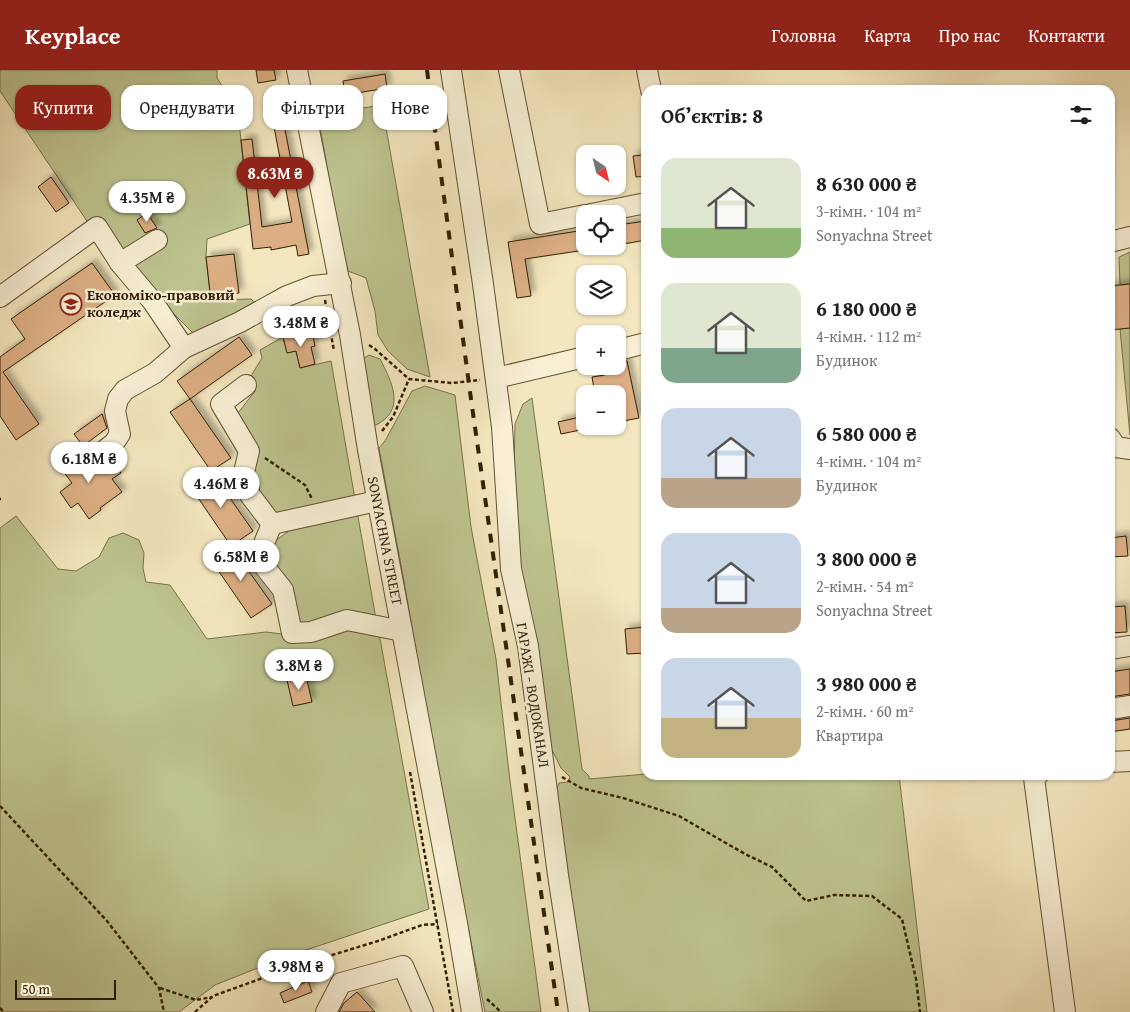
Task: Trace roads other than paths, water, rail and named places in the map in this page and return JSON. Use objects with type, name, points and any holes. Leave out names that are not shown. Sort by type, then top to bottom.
[{"type":"street","name":"SONYACHNA STREET","points":[[298,70],[301,85]]},
{"type":"street","points":[[305,85],[314,70]]},
{"type":"street","name":"ГАРАЖІ - ВОДОКАНАЛ","points":[[452,70],[502,427],[512,569],[528,646],[558,875],[579,1012]]},
{"type":"street","points":[[510,70],[540,224],[576,217]]},
{"type":"street","points":[[647,70],[650,85]]},
{"type":"street","name":"SONYACHNA STREET","points":[[310,130],[341,283],[377,501],[457,923],[472,1012]]},
{"type":"street","points":[[626,207],[641,204]]},
{"type":"street","points":[[0,297],[98,227],[120,263],[153,302],[184,348]]},
{"type":"street","points":[[1115,241],[1130,237]]},
{"type":"street","points":[[120,263],[157,240]]},
{"type":"street","points":[[95,458],[114,443],[120,434],[114,412],[118,399],[125,390],[155,372],[184,348],[240,322],[287,296],[313,286],[341,283]]},
{"type":"street","points":[[626,348],[641,345]]},
{"type":"street","points":[[496,378],[576,360]]},
{"type":"street","points":[[246,385],[221,404],[249,451],[244,472],[250,495],[272,524]]},
{"type":"street","points":[[1115,445],[1130,449]]},
{"type":"street","points":[[272,524],[377,501]]},
{"type":"street","points":[[272,524],[262,548],[264,566],[283,590],[292,633],[311,632],[347,620],[402,631]]},
{"type":"street","points":[[1115,648],[1130,646]]},
{"type":"street","points":[[1115,708],[1130,706]]},
{"type":"street","points":[[1115,762],[1130,760]]},
{"type":"street","points":[[1034,780],[1065,1012]]},
{"type":"street","points":[[326,1012],[341,983],[403,966],[423,1012]]},
{"type":"railway","points":[[427,70],[471,399],[558,1012]]},
{"type":"place","name":"Економіко-правовий коледж","points":[[71,304]]}]
